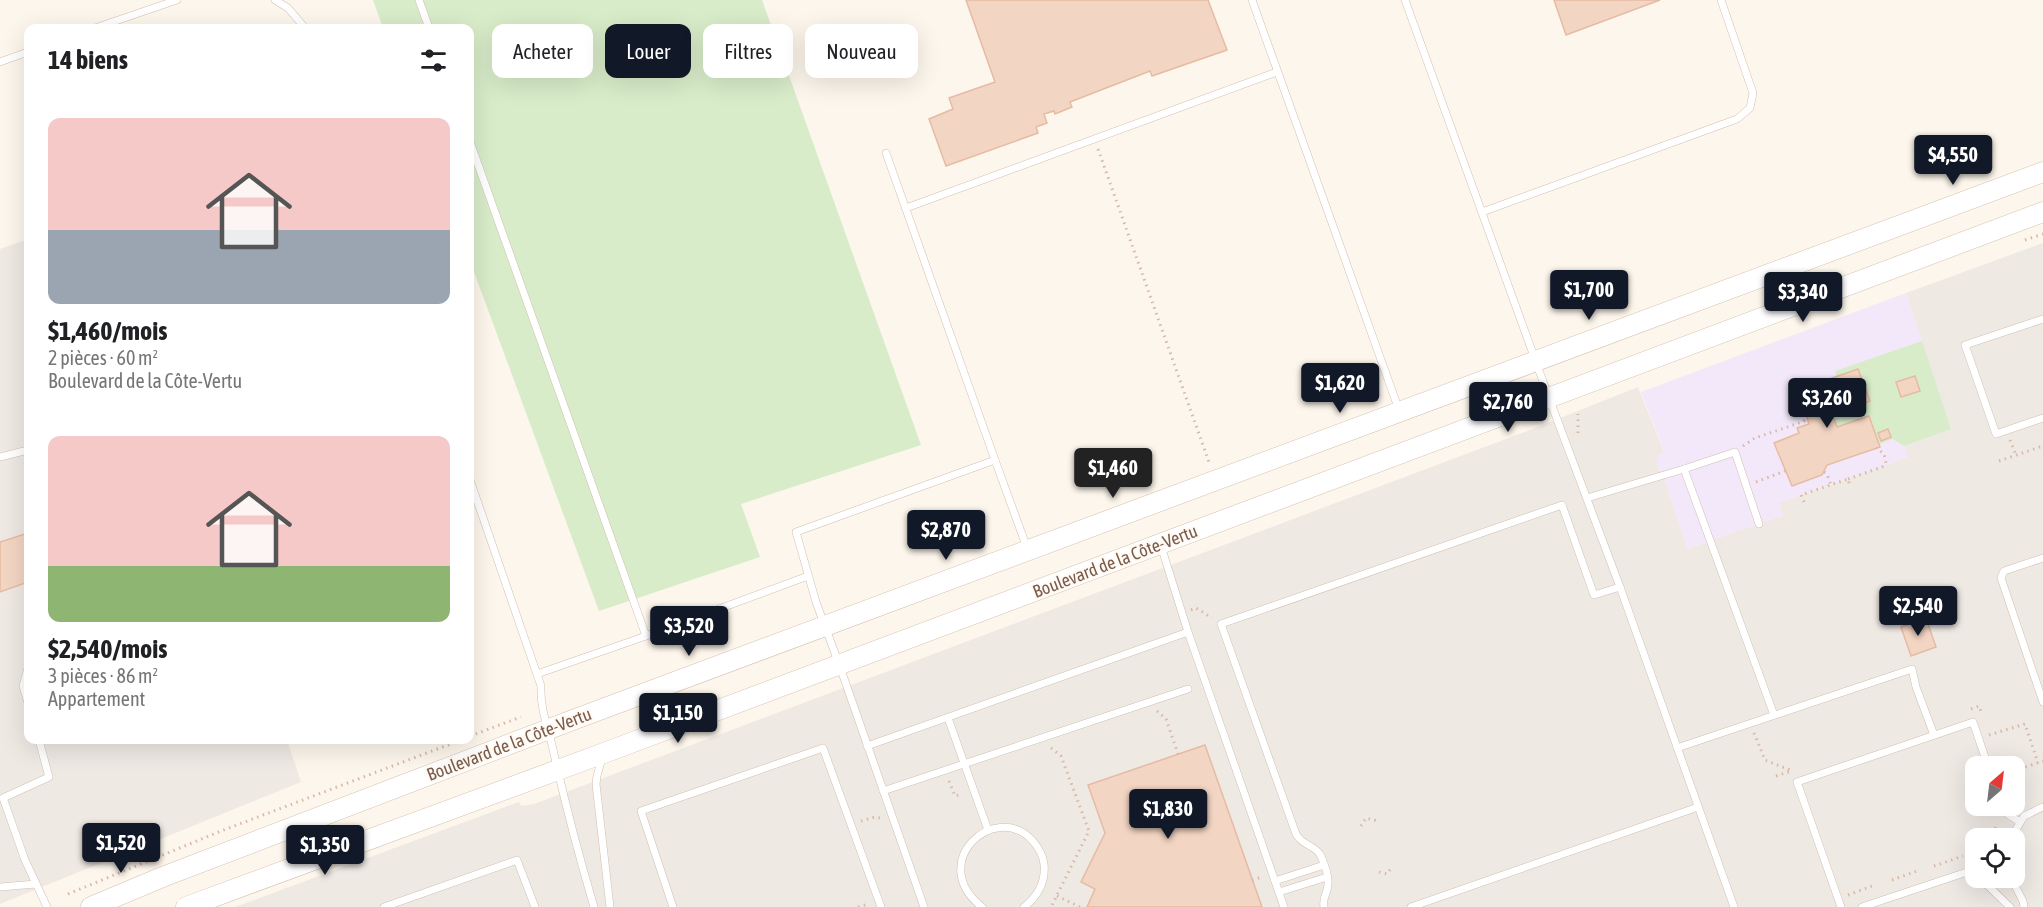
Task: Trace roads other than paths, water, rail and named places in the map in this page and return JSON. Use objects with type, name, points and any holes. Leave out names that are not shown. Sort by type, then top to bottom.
[{"type":"street","name":"Boulevard de la Côte-Vertu","points":[[91,907],[165,876],[548,730],[2043,172]]},
{"type":"street","name":"Boulevard de la Côte-Vertu","points":[[186,907],[604,753],[2043,212]]},
{"type":"lane","points":[[107,24],[177,0]]},
{"type":"lane","points":[[275,0],[288,8],[301,24]]},
{"type":"lane","points":[[418,0],[427,24]]},
{"type":"lane","points":[[1252,0],[1400,412]]},
{"type":"lane","points":[[1406,0],[1734,907]]},
{"type":"lane","points":[[1482,212],[1737,119],[1750,108],[1753,93],[1721,0]]},
{"type":"lane","points":[[0,62],[24,53]]},
{"type":"lane","points":[[906,208],[1277,72]]},
{"type":"lane","points":[[474,153],[646,636]]},
{"type":"lane","points":[[886,153],[1028,550]]},
{"type":"lane","points":[[2043,319],[1965,345],[1996,434],[2043,418]]},
{"type":"lane","points":[[0,457],[24,451]]},
{"type":"lane","points":[[1587,498],[1735,452],[1759,524]]},
{"type":"lane","points":[[924,907],[824,627],[796,532],[995,460]]},
{"type":"lane","points":[[1684,469],[1774,716]]},
{"type":"lane","points":[[474,492],[541,686],[540,702],[594,907]]},
{"type":"lane","points":[[1324,907],[1323,897],[1328,887],[1324,865],[1318,851],[1303,843],[1296,834],[1221,624],[1562,505],[1594,595],[1620,587]]},
{"type":"lane","points":[[1161,544],[1188,632],[1284,907]]},
{"type":"lane","points":[[2043,558],[2004,572],[2001,578],[2043,702]]},
{"type":"lane","points":[[537,674],[808,576]]},
{"type":"lane","points":[[1894,615],[1909,612],[1914,622]]},
{"type":"lane","points":[[867,746],[1188,632]]},
{"type":"lane","points":[[1677,748],[1912,669],[1916,687],[1934,735]]},
{"type":"lane","points":[[883,791],[1188,689]]},
{"type":"lane","points":[[948,718],[988,830]]},
{"type":"lane","points":[[1841,907],[1797,782],[1973,722],[1985,756]]},
{"type":"lane","points":[[40,744],[50,777],[1,799],[25,860],[47,907]]},
{"type":"lane","points":[[673,907],[640,811],[823,748],[881,907]]},
{"type":"lane","points":[[604,753],[596,784],[610,907]]},
{"type":"lane","points":[[1411,907],[1698,807]]},
{"type":"lane","points":[[2017,828],[2027,814],[2043,807]]},
{"type":"lane","points":[[2011,816],[2020,822]]},
{"type":"lane","points":[[982,907],[972,899],[964,887],[960,874],[961,860],[966,848],[976,837],[988,830],[1002,828],[1016,830],[1028,836],[1038,846],[1044,860],[1045,873],[1041,888],[1034,899],[1024,907]]},
{"type":"lane","points":[[384,907],[517,860],[535,907]]},
{"type":"lane","points":[[1275,881],[1324,865]]},
{"type":"lane","points":[[1862,907],[1965,873]]},
{"type":"lane","points":[[1278,892],[1327,877]]},
{"type":"lane","points":[[0,887],[36,884]]},
{"type":"lane","points":[[1990,888],[2010,907]]},
{"type":"lane","points":[[2016,888],[2024,907]]}]
